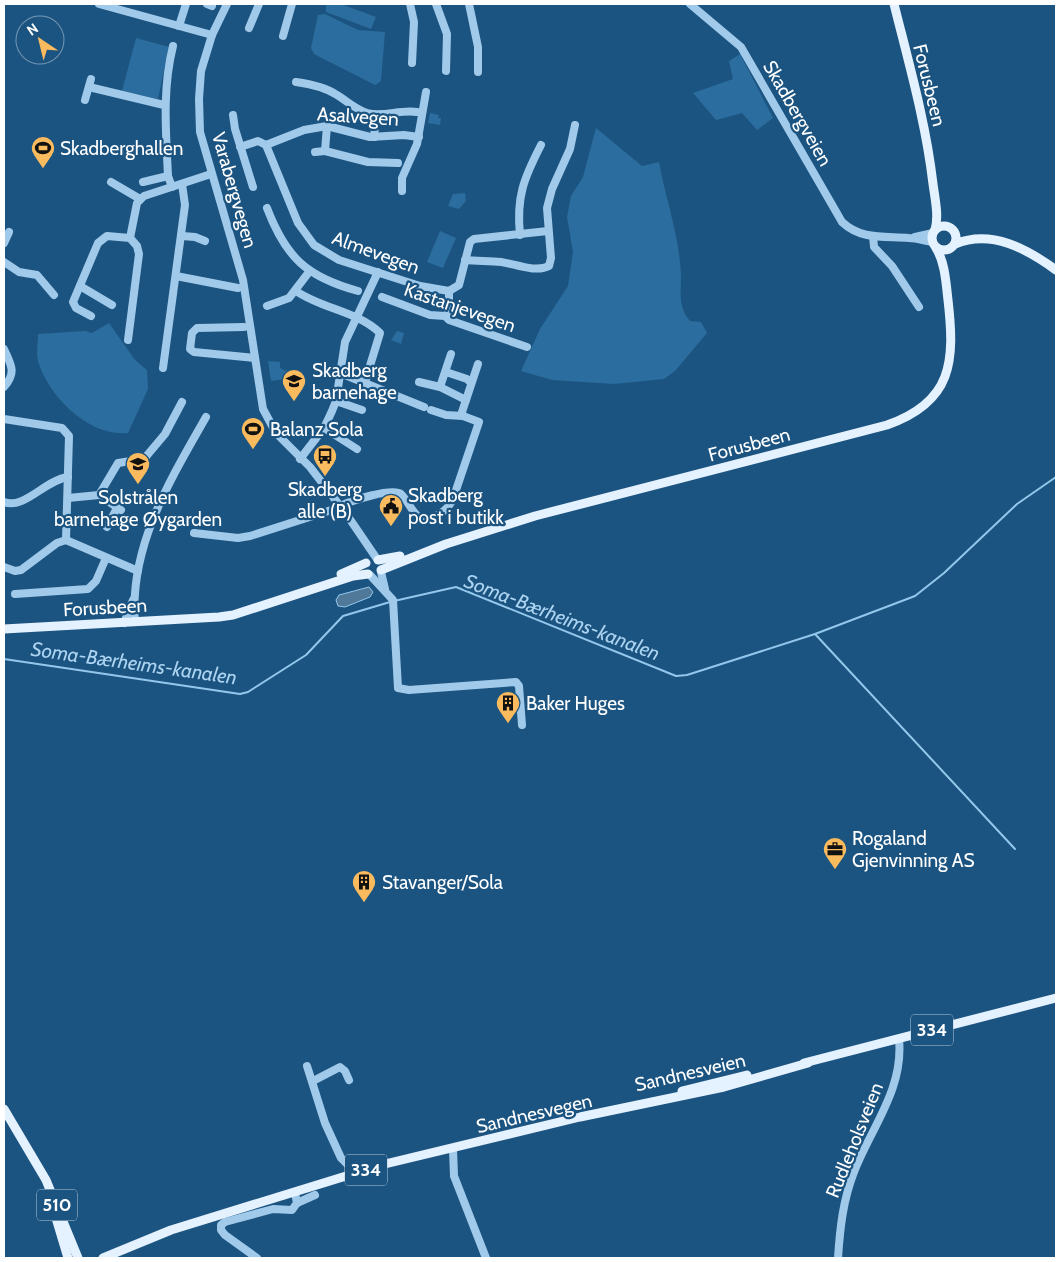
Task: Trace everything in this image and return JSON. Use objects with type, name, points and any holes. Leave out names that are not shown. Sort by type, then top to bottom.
[{"type":"main road","name":"Forusbeen","points":[[208,617],[358,568],[366,563],[446,544],[535,516],[880,427],[909,416],[927,404],[935,394],[949,366],[952,334],[945,277],[934,238],[936,203],[928,146],[894,4]]},
{"type":"main road","name":"Forusbeen","points":[[936,203],[944,223],[952,229],[956,238],[946,261],[945,277]]},
{"type":"main road","points":[[978,239],[953,246],[945,251],[934,238],[943,226],[978,239],[1005,242],[1019,246],[1056,270]]},
{"type":"main road","name":"Forusbeen","points":[[4,629],[135,622],[233,614],[353,576],[374,576],[381,571],[446,544]]},
{"type":"main road","points":[[377,560],[381,563],[381,571]]},
{"type":"main road","points":[[366,563],[365,567],[369,575]]},
{"type":"main road","name":"Sandnesveien","points":[[724,1088],[808,1063],[1056,998]]},
{"type":"main road","name":"Sandnesveien","points":[[580,1117],[611,1106],[790,1065],[808,1063]]},
{"type":"main road","name":"Sandnesvegen","points":[[102,1258],[155,1236],[385,1164],[580,1117],[724,1088]]},
{"type":"main road","name":"510","points":[[4,1109],[46,1180],[78,1258]]},
{"type":"main road","name":"510","points":[[30,1154],[63,1236],[68,1258]]},
{"type":"main road","name":"Sandnesvegen","points":[[116,1258],[131,1252],[155,1236]]},
{"type":"street","points":[[100,4],[212,35]]},
{"type":"street","points":[[179,26],[186,4]]},
{"type":"street","name":"Varabergvegen","points":[[227,4],[212,35],[201,71],[198,107],[200,132],[241,272],[263,409],[269,422],[306,469],[319,480],[341,506],[358,534]]},
{"type":"street","points":[[249,28],[258,4]]},
{"type":"street","points":[[283,36],[292,4]]},
{"type":"street","points":[[410,4],[414,22],[412,63]]},
{"type":"street","points":[[436,4],[448,34],[446,71]]},
{"type":"street","points":[[469,4],[478,47],[478,72]]},
{"type":"street","name":"Skadbergveien","points":[[690,4],[741,48],[842,222],[856,232],[873,236],[934,238]]},
{"type":"street","points":[[172,187],[168,176],[164,105],[167,71],[173,46]]},
{"type":"street","points":[[170,56],[179,59]]},
{"type":"street","points":[[296,82],[327,89],[354,108],[376,116],[398,111],[417,112]]},
{"type":"street","points":[[86,100],[90,83],[164,105]]},
{"type":"street","points":[[402,191],[402,178],[419,137],[426,92]]},
{"type":"street","points":[[233,114],[240,147],[253,187]]},
{"type":"street","points":[[374,137],[376,116]]},
{"type":"street","points":[[464,260],[547,267],[551,258],[548,231],[548,202],[570,149],[575,125]]},
{"type":"street","points":[[325,151],[326,126]]},
{"type":"street","name":"Asalvegen","points":[[240,147],[258,141],[266,146],[304,130],[326,126],[374,137],[404,135],[419,137]]},
{"type":"street","points":[[520,235],[518,209],[520,193],[541,145]]},
{"type":"street","name":"Almevegen","points":[[266,146],[298,223],[308,238],[331,256],[420,286],[449,290]]},
{"type":"street","points":[[315,152],[325,151],[368,162],[396,162],[394,171]]},
{"type":"street","points":[[140,199],[211,174]]},
{"type":"street","points":[[143,182],[168,176]]},
{"type":"street","points":[[111,182],[140,199]]},
{"type":"street","points":[[164,368],[182,236],[185,205],[182,184]]},
{"type":"street","points":[[128,340],[139,254],[130,238],[140,199]]},
{"type":"street","points":[[267,208],[275,230],[285,246],[309,272],[321,279],[358,291]]},
{"type":"street","points":[[445,316],[449,312],[449,290],[459,285],[469,243],[474,239],[548,231]]},
{"type":"street","points":[[4,243],[9,232]]},
{"type":"street","points":[[182,236],[195,237],[205,241]]},
{"type":"street","points":[[873,236],[874,247],[892,266],[919,307]]},
{"type":"street","points":[[90,316],[74,305],[74,298],[98,243],[103,238],[130,238]]},
{"type":"street","points":[[4,262],[19,272],[37,275],[54,295]]},
{"type":"street","points":[[267,306],[284,301],[296,292],[309,272]]},
{"type":"street","points":[[297,456],[314,441],[324,428],[336,401],[345,342],[378,272]]},
{"type":"street","points":[[176,276],[238,288]]},
{"type":"street","points":[[80,286],[112,305]]},
{"type":"street","points":[[296,292],[309,300],[355,318],[376,329],[380,335],[364,382]]},
{"type":"street","name":"Kastanjevegen","points":[[382,298],[430,315],[445,316],[450,320],[527,347]]},
{"type":"street","points":[[244,327],[197,328],[192,333],[190,349],[194,352],[255,358]]},
{"type":"street","points":[[4,349],[12,372],[10,380],[4,387]]},
{"type":"street","points":[[440,387],[451,354]]},
{"type":"street","points":[[463,416],[470,382],[478,364]]},
{"type":"street","points":[[446,372],[467,379],[470,382]]},
{"type":"street","points":[[194,533],[238,538],[250,536],[352,501],[362,500],[393,490],[401,494],[421,519],[428,519],[444,512],[453,499],[479,422],[463,416],[446,415],[340,374]]},
{"type":"street","points":[[419,382],[438,389],[440,387],[466,400]]},
{"type":"street","points":[[336,401],[362,410]]},
{"type":"street","points":[[99,495],[118,463],[144,458],[165,434],[182,402]]},
{"type":"street","points":[[124,622],[133,600],[138,571],[151,521],[206,417]]},
{"type":"street","points":[[4,419],[66,430],[70,439],[66,540]]},
{"type":"street","points":[[324,428],[356,449]]},
{"type":"street","points":[[4,502],[18,504],[50,482],[68,477]]},
{"type":"street","points":[[68,498],[99,495],[119,509],[107,527]]},
{"type":"street","points":[[358,534],[377,560]]},
{"type":"street","points":[[358,534],[365,550],[366,563]]},
{"type":"street","points":[[4,567],[15,571],[21,570],[58,543],[66,540],[138,571]]},
{"type":"street","points":[[15,594],[88,589],[93,586],[106,558]]},
{"type":"street","points":[[381,571],[386,591]]},
{"type":"street","points":[[369,575],[393,600],[398,688],[409,690],[516,682],[519,686],[522,725]]},
{"type":"street","points":[[133,600],[135,622]]},
{"type":"street","name":"Rudleholsveien","points":[[838,1258],[846,1194],[854,1173],[884,1113],[893,1088],[899,1059],[899,1039]]},
{"type":"street","points":[[307,1066],[325,1123],[349,1176]]},
{"type":"street","points":[[313,1081],[340,1067],[345,1071],[348,1080]]},
{"type":"street","points":[[449,1150],[453,1167],[486,1258]]},
{"type":"street","points":[[295,1193],[297,1203]]},
{"type":"street","points":[[257,1258],[225,1235],[221,1230],[222,1224],[268,1210],[290,1211],[297,1203],[315,1195]]},
{"type":"shaded area","points":[[326,4],[341,4],[376,17],[371,29],[326,12]]},
{"type":"shaded area","points":[[325,14],[358,30],[385,32],[381,81],[375,85],[314,54],[311,48],[318,15]]},
{"type":"shaded area","points":[[136,38],[169,47],[158,99],[122,91]]},
{"type":"shaded area","points":[[740,54],[773,118],[757,130],[742,113],[716,120],[693,93],[733,79],[729,61]]},
{"type":"shaded area","points":[[430,113],[439,115],[438,118],[441,118],[440,125],[428,123]]},
{"type":"shaded area","points":[[596,128],[642,166],[659,162],[678,248],[682,305],[690,321],[701,322],[707,333],[675,371],[664,379],[614,384],[552,380],[521,371],[540,329],[568,286],[573,252],[567,217],[571,196],[583,177]]},
{"type":"shaded area","points":[[465,193],[466,201],[459,209],[448,206],[453,194]]},
{"type":"shaded area","points":[[440,231],[456,238],[443,268],[427,262]]},
{"type":"shaded area","points":[[109,323],[135,360],[147,370],[148,389],[128,433],[113,432],[99,428],[72,412],[51,388],[37,358],[38,334],[85,331],[92,333]]},
{"type":"shaded area","points":[[397,331],[404,333],[401,344],[391,340]]},
{"type":"shaded area","points":[[268,361],[280,362],[280,367],[283,370],[290,371],[293,378],[271,381]]},
{"type":"shaded area","points":[[369,587],[373,592],[370,597],[345,607],[338,606],[336,600],[339,595]]},
{"type":"waterway","name":"Soma-Bærheims-kanalen","points":[[394,601],[456,587],[676,676],[687,675],[815,634],[915,596],[944,573],[1017,504],[1056,477]]},
{"type":"waterway","name":"Soma-Bærheims-kanalen","points":[[4,659],[240,694],[248,692],[306,655],[343,616],[390,602]]},
{"type":"waterway","points":[[815,634],[1015,849]]},
{"type":"place","name":"Skadberghallen","points":[[43,169]]},
{"type":"place","name":"Skadberg barnehage","points":[[294,402]]},
{"type":"place","name":"Balanz Sola","points":[[253,450]]},
{"type":"place","name":"Skadberg alle (B)","points":[[325,477]]},
{"type":"place","name":"Solstrålen barnehage Øygarden","points":[[138,485]]},
{"type":"place","name":"Skadberg post i butikk","points":[[391,527]]},
{"type":"place","name":"Baker Huges","points":[[508,724]]},
{"type":"place","name":"Rogaland Gjenvinning AS","points":[[835,870]]},
{"type":"place","name":"Stavanger/Sola","points":[[364,903]]}]
